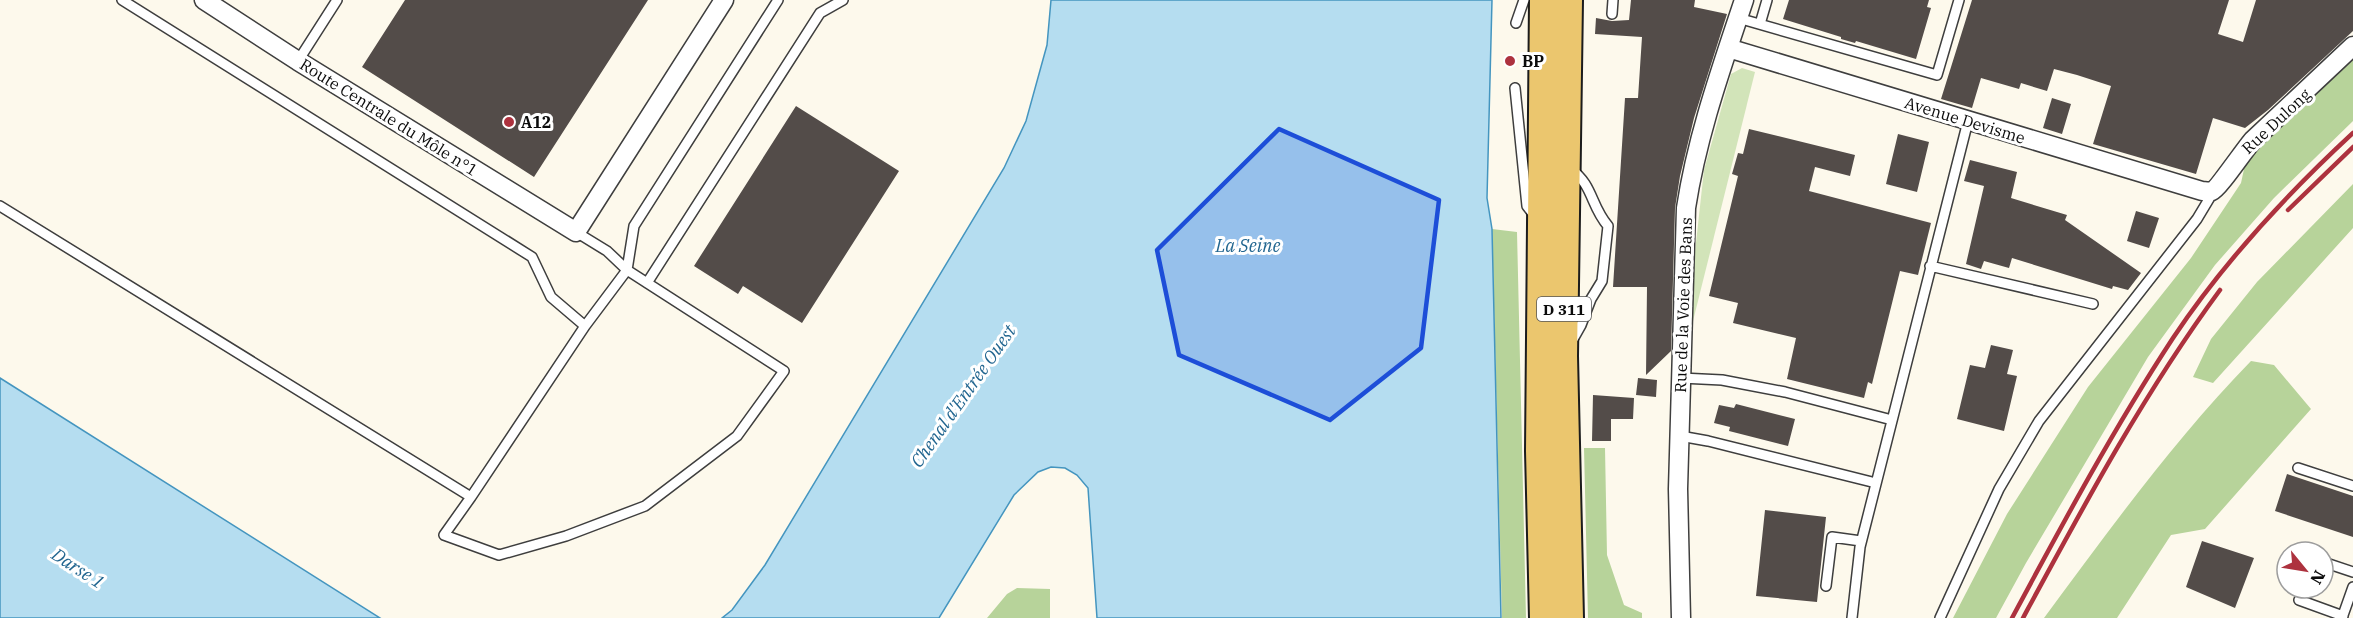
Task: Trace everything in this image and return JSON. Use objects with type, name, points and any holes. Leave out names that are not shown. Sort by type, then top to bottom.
[{"type":"main road","name":"D 311","points":[[1544,0],[1539,451],[1544,618]]},
{"type":"main road","name":"D 311","points":[[1568,0],[1563,356],[1569,618]]},
{"type":"street","name":"Route Centrale du Môle n°1","points":[[204,0],[298,61],[576,232]]},
{"type":"street","points":[[576,232],[724,0]]},
{"type":"street","name":"Rue de la Voie des Bans","points":[[1681,618],[1678,489],[1686,208],[1692,168],[1709,103],[1744,0]]},
{"type":"street","name":"Rue Dulong","points":[[2206,191],[2217,188],[2253,140],[2353,46]]},
{"type":"street","name":"Avenue Devisme","points":[[1728,48],[2206,191]]},
{"type":"lane","points":[[122,0],[532,257],[551,297],[585,326]]},
{"type":"lane","points":[[298,61],[337,0]]},
{"type":"lane","points":[[576,232],[607,251],[627,270],[784,371],[737,436],[645,506],[566,536],[499,555],[444,535],[585,326],[627,270],[634,226],[778,0]]},
{"type":"lane","points":[[647,283],[820,13],[843,0]]},
{"type":"lane","points":[[1516,23],[1524,0]]},
{"type":"lane","points":[[1612,0],[1612,14]]},
{"type":"lane","points":[[1760,24],[1767,0]]},
{"type":"lane","points":[[1738,18],[1937,75],[1959,0]]},
{"type":"lane","points":[[1515,88],[1527,206],[1540,224]]},
{"type":"lane","points":[[1852,618],[1862,542],[1968,121]]},
{"type":"lane","points":[[1563,356],[1602,281],[1608,226],[1598,215],[1587,184],[1566,165]]},
{"type":"lane","points":[[1940,618],[1999,489],[2040,421],[2197,219],[2209,199],[2206,191]]},
{"type":"lane","points":[[0,206],[471,497]]},
{"type":"lane","points":[[1930,266],[2093,304]]},
{"type":"lane","points":[[1681,378],[1722,381],[1785,392],[1892,420]]},
{"type":"lane","points":[[1680,436],[1876,483]]},
{"type":"lane","points":[[2298,468],[2353,486]]},
{"type":"lane","points":[[1826,586],[1832,537],[1862,542]]},
{"type":"lane","points":[[2335,566],[2353,572]]},
{"type":"lane","points":[[2299,600],[2343,617],[2353,587]]},
{"type":"highlighted area","points":[[1279,129],[1439,200],[1421,348],[1330,420],[1179,355],[1157,250]]},
{"type":"green space","points":[[2353,60],[2353,121],[2274,198],[2215,265],[2148,357],[1996,618],[1953,618],[2007,514],[2088,387],[2191,258],[2241,183],[2246,160]]},
{"type":"green space","points":[[1742,68],[1755,72],[1693,321],[1693,270],[1704,170],[1731,74]]},
{"type":"green space","points":[[2353,184],[2353,228],[2213,383],[2193,377],[2211,339],[2257,282]]},
{"type":"green space","points":[[1492,229],[1517,232],[1526,618],[1502,618]]},
{"type":"green space","points":[[2251,361],[2274,365],[2311,409],[2205,529],[2171,535],[2117,618],[2044,618],[2169,454]]},
{"type":"green space","points":[[1584,448],[1605,448],[1607,555],[1624,605],[1642,613],[1642,618],[1588,618]]},
{"type":"green space","points":[[1017,588],[1050,589],[1050,618],[987,618],[1007,594]]},
{"type":"water","name":"La Seine","points":[[1051,0],[1492,0],[1487,198],[1492,229],[1501,618],[1097,618],[1088,488],[1077,475],[1065,468],[1051,467],[1038,472],[1014,495],[939,618],[722,618],[732,610],[765,565],[1004,168],[1026,121],[1047,45]]},
{"type":"water","name":"Darse 1","points":[[0,378],[380,618],[0,618]]},
{"type":"building","name":"A12","points":[[405,0],[648,0],[534,177],[362,67]]},
{"type":"building","points":[[1631,0],[1695,0],[1694,7],[1727,14],[1694,118],[1680,176],[1675,208],[1671,351],[1646,375],[1647,287],[1613,287],[1625,98],[1638,98],[1642,37],[1595,34],[1596,18],[1612,21],[1629,20]]},
{"type":"building","points":[[1789,0],[1929,0],[1927,7],[1931,8],[1916,59],[1856,41],[1855,43],[1841,39],[1841,37],[1783,19]]},
{"type":"building","points":[[1972,0],[2229,0],[2218,34],[2243,42],[2256,0],[2353,0],[2353,31],[2268,110],[2245,128],[2213,118],[2196,174],[2093,144],[2111,86],[2077,75],[2054,69],[2047,91],[2021,83],[2019,89],[1981,78],[1972,108],[1941,99]]},
{"type":"building","points":[[2052,98],[2071,104],[2062,134],[2043,128]]},
{"type":"building","points":[[796,106],[899,171],[802,323],[743,286],[738,294],[694,266]]},
{"type":"building","points":[[1749,129],[1855,155],[1850,176],[1815,167],[1809,191],[1931,223],[1918,275],[1900,271],[1872,384],[1868,382],[1864,398],[1787,379],[1796,338],[1733,323],[1738,303],[1709,296],[1738,176],[1732,174],[1738,153],[1743,154]]},
{"type":"building","points":[[1898,134],[1929,142],[1917,192],[1886,184]]},
{"type":"building","points":[[1970,160],[2017,172],[2011,198],[2067,215],[2065,220],[2141,273],[2128,290],[2113,286],[2112,289],[2012,258],[2009,268],[1984,261],[1981,269],[1966,264],[1984,186],[1964,181]]},
{"type":"building","points":[[2136,211],[2159,218],[2149,248],[2127,241]]},
{"type":"building","points":[[1991,345],[2013,350],[2007,374],[2017,376],[2004,431],[1957,419],[1970,365],[1985,368]]},
{"type":"building","points":[[1638,378],[1657,380],[1656,397],[1636,395]]},
{"type":"building","points":[[1593,395],[1634,398],[1633,419],[1611,419],[1611,441],[1592,441]]},
{"type":"building","points":[[1736,404],[1795,419],[1788,446],[1729,431],[1730,427],[1714,423],[1719,405],[1734,408]]},
{"type":"building","points":[[2287,474],[2353,496],[2353,537],[2275,511]]},
{"type":"building","points":[[1765,510],[1826,517],[1817,602],[1756,596]]},
{"type":"building","points":[[2202,541],[2254,558],[2235,608],[2186,587]]},
{"type":"railway","points":[[2012,618],[2110,441],[2151,372],[2192,310],[2257,230],[2353,133]]},
{"type":"railway","points":[[2288,210],[2353,147]]},
{"type":"railway","points":[[2023,618],[2140,409],[2220,290]]},
{"type":"place","name":"BP","points":[[1510,61]]},
{"type":"place","name":"A12","points":[[509,122]]},
{"type":"water label","name":"Chenal d'Entrée Ouest","points":[[963,396]]}]
